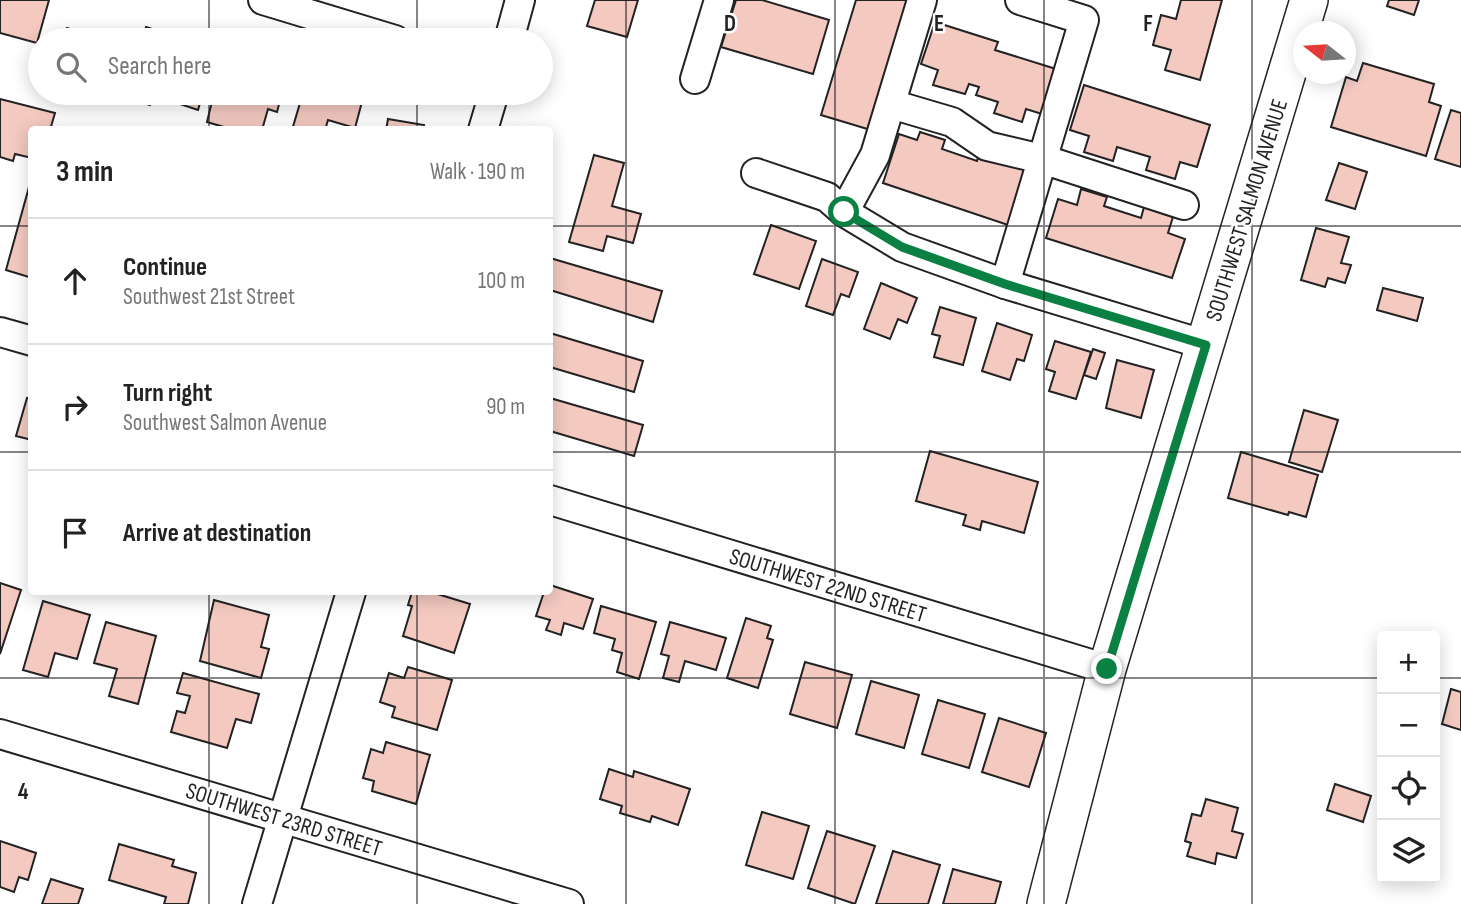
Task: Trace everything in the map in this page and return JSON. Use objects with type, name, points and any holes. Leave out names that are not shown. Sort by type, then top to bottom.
[{"type":"main road","name":"SOUTHWEST SALMON AVENUE","points":[[1045,904],[1107,669],[1309,0]]},
{"type":"street","points":[[263,0],[355,28]]},
{"type":"street","points":[[512,28],[520,0]]},
{"type":"street","points":[[695,79],[719,0]]},
{"type":"street","points":[[844,212],[874,155],[922,0]]},
{"type":"street","points":[[1005,284],[1084,20],[1020,0]]},
{"type":"street","points":[[891,104],[953,122],[987,146],[1042,159],[1184,205]]},
{"type":"street","points":[[484,126],[490,105]]},
{"type":"street","points":[[755,173],[827,197],[844,212],[902,247],[1005,284],[1206,345]]},
{"type":"street","points":[[0,332],[28,340]]},
{"type":"street","name":"SOUTHWEST 22ND STREET","points":[[553,501],[1107,669]]},
{"type":"street","points":[[257,904],[350,595]]},
{"type":"street","name":"SOUTHWEST 23RD STREET","points":[[0,734],[569,904]]},
{"type":"building","points":[[0,0],[49,0],[41,28],[28,28],[28,41],[0,33]]},
{"type":"building","points":[[595,0],[638,0],[627,37],[587,26]]},
{"type":"building","points":[[736,0],[762,0],[829,20],[813,74],[721,47]]},
{"type":"building","points":[[856,0],[914,0],[874,131],[821,115]]},
{"type":"building","points":[[1181,0],[1222,0],[1200,80],[1165,70],[1171,50],[1153,45],[1161,15],[1176,19]]},
{"type":"building","points":[[1389,0],[1419,0],[1414,15],[1387,6]]},
{"type":"building","points":[[935,22],[998,42],[995,50],[1056,69],[1042,114],[1026,109],[1022,122],[994,113],[998,102],[976,95],[979,87],[969,84],[965,94],[933,85],[938,70],[921,64]]},
{"type":"building","points":[[1363,63],[1434,84],[1429,102],[1441,106],[1426,156],[1331,127],[1344,84],[1356,84]]},
{"type":"building","points":[[1084,85],[1210,125],[1197,167],[1180,162],[1175,179],[1146,170],[1150,157],[1117,147],[1113,161],[1084,152],[1089,136],[1070,130]]},
{"type":"building","points":[[0,99],[55,113],[51,126],[28,126],[28,157],[15,154],[13,161],[0,157]]},
{"type":"building","points":[[183,105],[199,105],[198,110]]},
{"type":"building","points":[[211,105],[279,105],[277,112],[268,109],[263,126],[220,126],[207,122]]},
{"type":"building","points":[[299,105],[361,105],[356,126],[328,120],[326,126],[293,126]]},
{"type":"building","points":[[1451,110],[1461,113],[1461,167],[1435,159]]},
{"type":"building","points":[[388,119],[424,125],[424,126],[387,126]]},
{"type":"building","points":[[920,132],[945,140],[942,149],[977,161],[979,154],[1026,169],[1008,225],[883,183],[899,134],[917,140]]},
{"type":"building","points":[[594,155],[624,163],[612,206],[641,214],[633,243],[607,236],[603,251],[569,242]]},
{"type":"building","points":[[1339,163],[1367,172],[1355,209],[1326,200]]},
{"type":"building","points":[[1081,189],[1107,197],[1104,206],[1141,218],[1144,207],[1173,217],[1168,233],[1185,239],[1172,278],[1046,238],[1058,199],[1077,205]]},
{"type":"building","points":[[28,191],[28,277],[6,270]]},
{"type":"building","points":[[771,225],[816,241],[799,289],[754,274]]},
{"type":"building","points":[[1316,228],[1349,237],[1341,263],[1351,265],[1345,283],[1328,278],[1325,287],[1301,280]]},
{"type":"building","points":[[553,259],[662,291],[653,322],[553,291]]},
{"type":"building","points":[[822,259],[858,272],[849,297],[841,294],[833,315],[806,306]]},
{"type":"building","points":[[881,283],[917,298],[907,323],[898,319],[890,339],[864,329]]},
{"type":"building","points":[[1383,288],[1423,298],[1417,321],[1377,310]]},
{"type":"building","points":[[940,307],[976,318],[963,365],[934,357],[940,336],[932,334]]},
{"type":"building","points":[[997,323],[1032,335],[1024,361],[1017,359],[1010,380],[982,371]]},
{"type":"building","points":[[553,334],[643,361],[634,392],[553,368]]},
{"type":"building","points":[[1055,341],[1091,352],[1076,399],[1049,391],[1055,372],[1046,369]]},
{"type":"building","points":[[1093,349],[1105,353],[1096,379],[1084,375]]},
{"type":"building","points":[[1117,360],[1154,370],[1141,418],[1106,408]]},
{"type":"building","points":[[27,398],[28,398],[28,439],[16,436]]},
{"type":"building","points":[[553,399],[643,425],[634,456],[553,432]]},
{"type":"building","points":[[1304,410],[1338,420],[1322,472],[1289,462]]},
{"type":"building","points":[[930,451],[1038,482],[1024,533],[982,521],[980,530],[963,525],[966,515],[916,501]]},
{"type":"building","points":[[1241,452],[1318,475],[1306,517],[1289,512],[1288,515],[1228,498]]},
{"type":"building","points":[[0,583],[21,590],[0,654]]},
{"type":"building","points":[[553,586],[593,599],[583,629],[564,623],[561,635],[546,630],[550,620],[536,616],[543,595],[553,595]]},
{"type":"building","points":[[411,595],[441,595],[470,604],[454,653],[403,636],[412,606],[408,605]]},
{"type":"building","points":[[214,600],[269,615],[261,647],[269,649],[261,678],[200,661]]},
{"type":"building","points":[[43,601],[90,615],[77,659],[55,653],[48,677],[23,670]]},
{"type":"building","points":[[601,606],[656,622],[639,679],[617,672],[622,653],[612,650],[615,639],[594,633]]},
{"type":"building","points":[[746,618],[771,626],[767,638],[773,640],[758,688],[727,678]]},
{"type":"building","points":[[106,622],[156,636],[138,704],[109,696],[117,669],[94,663]]},
{"type":"building","points":[[670,622],[726,638],[716,670],[685,661],[679,682],[663,678],[669,656],[661,654]]},
{"type":"building","points":[[805,662],[852,675],[837,728],[790,714]]},
{"type":"building","points":[[408,667],[452,680],[437,730],[392,717],[395,707],[380,702],[389,673],[404,678]]},
{"type":"building","points":[[183,673],[259,694],[251,723],[236,719],[227,748],[171,732],[177,711],[185,713],[190,696],[177,693]]},
{"type":"building","points":[[871,681],[919,695],[904,748],[856,734]]},
{"type":"building","points":[[1451,689],[1461,692],[1461,730],[1442,724]]},
{"type":"building","points":[[938,700],[985,714],[969,768],[922,754]]},
{"type":"building","points":[[999,718],[1046,733],[1029,787],[982,772]]},
{"type":"building","points":[[386,742],[430,755],[416,804],[372,791],[374,781],[363,778],[371,749],[383,753]]},
{"type":"building","points":[[609,769],[633,777],[634,771],[690,789],[678,825],[652,816],[650,822],[620,813],[622,806],[600,799]]},
{"type":"building","points":[[1335,784],[1371,796],[1363,822],[1327,810]]},
{"type":"building","points":[[1206,799],[1238,808],[1232,831],[1243,834],[1236,858],[1217,853],[1215,864],[1187,856],[1191,843],[1185,841],[1192,814],[1201,816]]},
{"type":"building","points":[[762,812],[809,826],[793,879],[746,865]]},
{"type":"building","points":[[827,831],[875,846],[855,904],[808,888]]},
{"type":"building","points":[[0,841],[36,853],[28,880],[19,877],[14,892],[0,887]]},
{"type":"building","points":[[119,844],[174,860],[172,866],[196,873],[188,904],[164,904],[166,897],[109,880]]},
{"type":"building","points":[[893,851],[940,865],[928,904],[876,904]]},
{"type":"building","points":[[953,869],[1001,882],[995,904],[943,904]]},
{"type":"building","points":[[51,879],[83,889],[78,904],[42,904]]},
{"type":"route","points":[[844,212],[902,247],[1005,284],[1206,345],[1107,669]]}]
